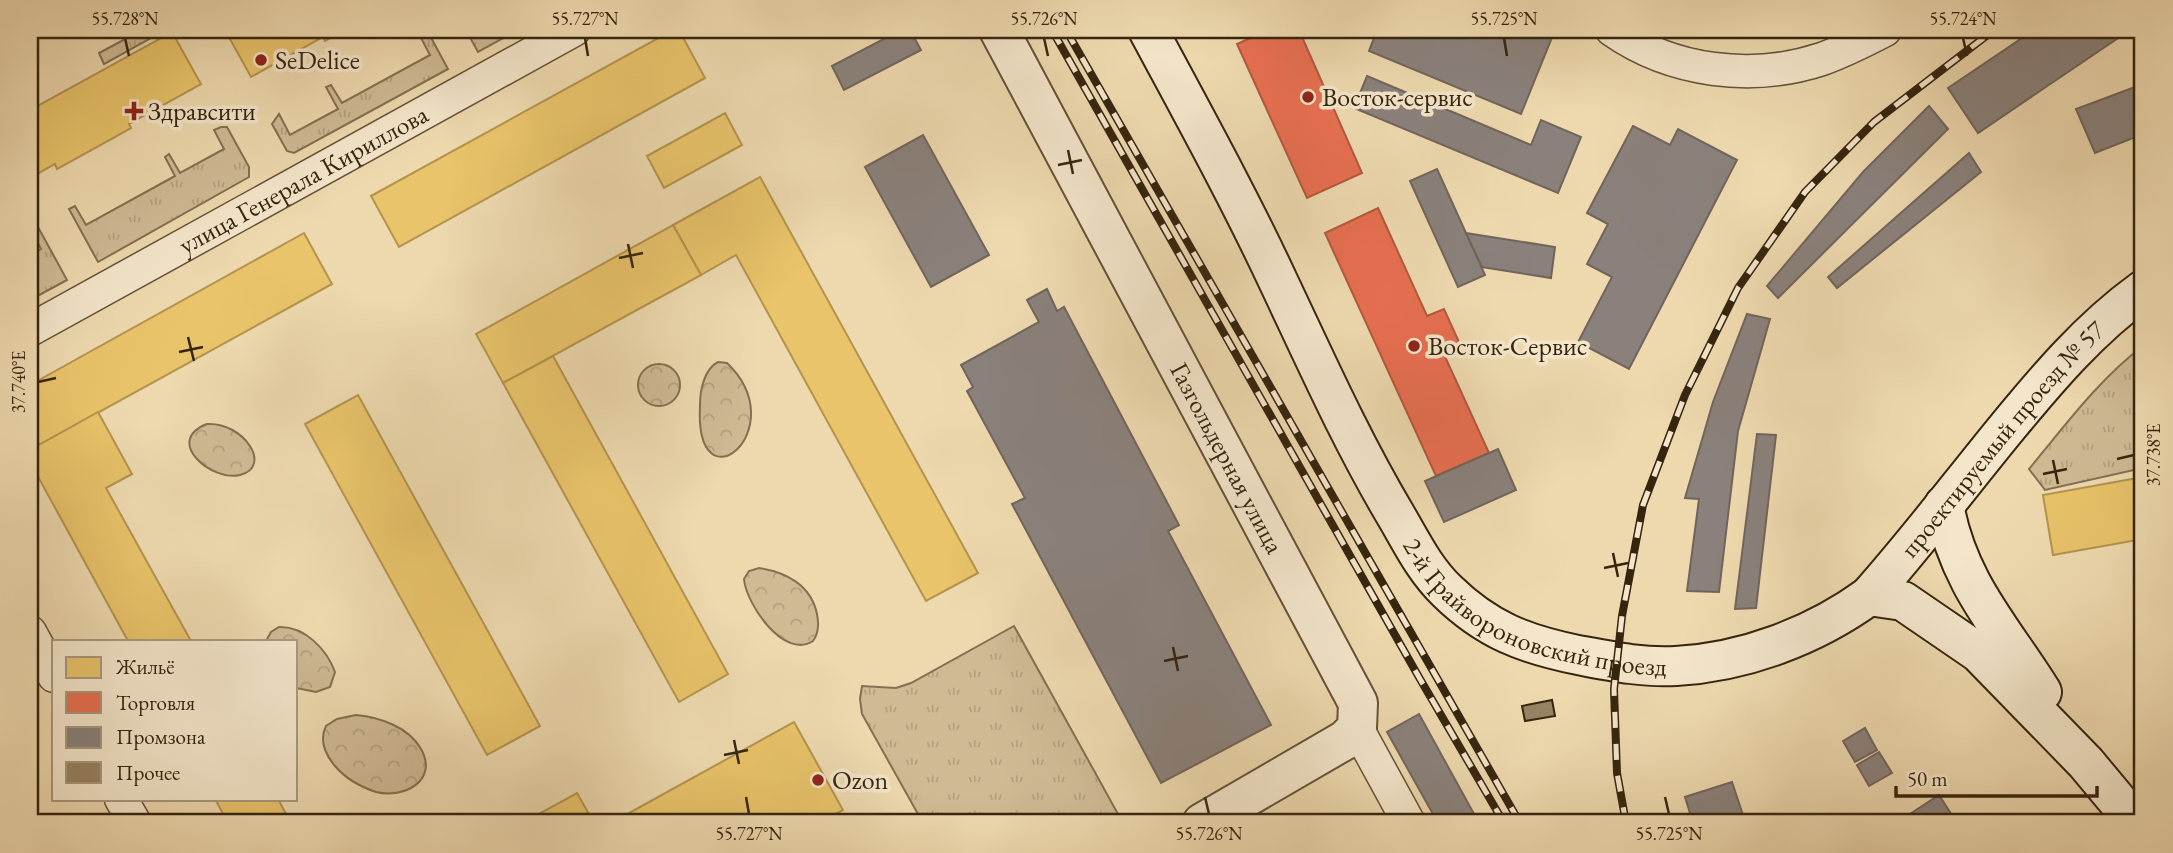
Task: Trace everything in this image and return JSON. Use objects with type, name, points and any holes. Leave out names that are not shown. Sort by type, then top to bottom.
[{"type":"main road","name":"Газгольдерная улица","points":[[999,30],[1358,703],[1357,728]]},
{"type":"main road","name":"2-й Грайвороновский проезд","points":[[1147,30],[1238,199],[1380,489],[1423,564],[1468,610],[1512,637],[1551,649],[1616,662],[1674,667],[1737,657],[1797,638],[1830,622],[1870,596]]},
{"type":"main road","name":"проектируемый проезд № 57","points":[[1870,596],[2060,364],[2102,323],[2143,290]]},
{"type":"main road","points":[[1944,505],[1953,544],[1979,598],[2027,668],[2085,763]]},
{"type":"main road","points":[[1870,596],[1903,601],[1979,653],[2085,763],[2136,823]]},
{"type":"main road","points":[[1202,823],[1345,740],[1357,728]]},
{"type":"street","name":"улица Генерала Кириллова","points":[[30,330],[574,30]]},
{"type":"street","points":[[1612,30],[1626,40],[1672,61],[1716,70],[1763,71],[1821,59],[1885,30]]},
{"type":"street","points":[[30,632],[52,672]]},
{"type":"street","points":[[1357,728],[1409,823]]},
{"type":"street","points":[[122,800],[135,823]]},
{"type":"green space","points":[[142,30],[156,30],[158,34],[104,64],[99,53]]},
{"type":"green space","points":[[466,30],[518,30],[478,52]]},
{"type":"green space","points":[[428,32],[448,69],[294,153],[287,151],[272,124],[279,114],[290,135],[338,109],[326,87],[331,85],[342,103],[430,55],[420,36]]},
{"type":"green space","points":[[227,127],[249,167],[249,177],[98,262],[69,209],[75,206],[86,225],[175,176],[165,157],[169,154],[180,173],[224,149],[214,130]]},
{"type":"green space","points":[[38,227],[67,280],[30,300],[30,256],[41,249],[31,230]]},
{"type":"green space","points":[[2143,346],[2143,468],[2045,490],[2029,469],[2097,388]]},
{"type":"green space","points":[[718,362],[727,363],[745,388],[751,413],[747,434],[737,449],[724,457],[711,453],[702,437],[702,387],[709,370]]},
{"type":"green space","points":[[659,364],[674,370],[680,385],[674,400],[659,406],[644,400],[638,385],[644,370]]},
{"type":"green space","points":[[207,424],[220,425],[242,437],[254,455],[250,470],[229,476],[206,466],[196,458],[190,440],[195,431]]},
{"type":"green space","points":[[759,568],[788,577],[809,595],[818,621],[813,641],[802,645],[790,643],[779,636],[759,615],[746,590],[744,579],[749,571]]},
{"type":"green space","points":[[1014,626],[1118,814],[1101,823],[923,823],[862,714],[862,686],[896,688],[911,683]]},
{"type":"green space","points":[[279,627],[289,628],[314,641],[327,656],[335,672],[330,687],[316,692],[298,688],[298,640],[267,640],[271,632]]},
{"type":"green space","points":[[356,715],[393,724],[416,741],[425,760],[422,779],[407,790],[397,793],[376,792],[354,782],[335,766],[324,747],[326,726],[337,719]]},
{"type":"building: Жильё","points":[[225,30],[346,30],[325,41],[323,37],[251,77]]},
{"type":"building: Жильё","points":[[673,30],[679,30],[705,78],[399,247],[371,196]]},
{"type":"building: Жильё","points":[[172,32],[201,84],[129,124],[131,128],[57,169],[55,164],[30,178],[30,110]]},
{"type":"building: Жильё","points":[[725,113],[742,145],[664,188],[647,156]]},
{"type":"building: Жильё","points":[[760,177],[978,573],[926,601],[736,255],[701,275],[673,225]]},
{"type":"building: Жильё","points":[[673,225],[701,275],[503,383],[476,334]]},
{"type":"building: Жильё","points":[[304,233],[332,284],[30,450],[30,385]]},
{"type":"building: Жильё","points":[[553,356],[728,674],[679,702],[503,383]]},
{"type":"building: Жильё","points":[[358,395],[540,726],[487,755],[305,424]]},
{"type":"building: Жильё","points":[[98,412],[132,474],[106,488],[190,640],[127,640],[30,462],[30,450]]},
{"type":"building: Жильё","points":[[2143,477],[2143,539],[2053,555],[2043,495]]},
{"type":"building: Жильё","points":[[794,722],[843,810],[819,823],[611,823]]},
{"type":"building: Жильё","points":[[577,793],[594,823],[523,823],[524,822]]},
{"type":"building: Жильё","points":[[216,800],[279,800],[291,823],[228,823]]},
{"type":"building: Торговля","points":[[1268,30],[1299,30],[1362,173],[1307,198],[1237,44]]},
{"type":"building: Торговля","name":"Восток-Сервис","points":[[1378,208],[1427,316],[1444,309],[1459,342],[1442,350],[1489,453],[1436,476],[1325,233]]},
{"type":"building: Промзона","points":[[901,30],[910,30],[921,50],[844,90],[832,66]]},
{"type":"building: Промзона","points":[[1377,30],[1555,30],[1521,114],[1369,51]]},
{"type":"building: Промзона","points":[[2034,30],[2130,30],[1978,133],[1948,88]]},
{"type":"building: Промзона","points":[[1367,76],[1531,145],[1541,120],[1581,137],[1558,193],[1354,108]]},
{"type":"building: Промзона","points":[[2143,84],[2143,134],[2095,153],[2076,109]]},
{"type":"building: Промзона","points":[[1929,106],[1948,129],[1778,298],[1767,286],[1863,172]]},
{"type":"building: Промзона","points":[[1633,126],[1670,145],[1678,129],[1737,160],[1629,369],[1578,342],[1612,277],[1587,264],[1608,224],[1587,213]]},
{"type":"building: Промзона","points":[[923,135],[989,255],[931,287],[865,167]]},
{"type":"building: Промзона","points":[[1969,153],[1981,172],[1837,288],[1828,277]]},
{"type":"building: Промзона","points":[[1437,169],[1485,275],[1458,287],[1410,181]]},
{"type":"building: Промзона","points":[[1466,233],[1555,247],[1551,278],[1482,267]]},
{"type":"building: Промзона","points":[[1047,289],[1057,311],[1064,307],[1179,525],[1168,531],[1271,725],[1161,783],[1012,504],[1025,498],[967,391],[973,387],[961,365],[1039,322],[1027,300]]},
{"type":"building: Промзона","points":[[1747,314],[1770,319],[1738,431],[1719,592],[1687,591],[1699,499],[1685,498],[1713,402]]},
{"type":"building: Промзона","points":[[1757,434],[1776,435],[1756,608],[1735,609]]},
{"type":"building: Промзона","points":[[1498,449],[1516,490],[1444,522],[1425,481]]},
{"type":"building: Промзона","points":[[1419,714],[1479,823],[1438,823],[1387,732]]},
{"type":"building: Промзона","points":[[1865,728],[1877,750],[1855,762],[1843,741]]},
{"type":"building: Промзона","points":[[1879,752],[1892,773],[1869,786],[1857,765]]},
{"type":"building: Промзона","points":[[1732,782],[1745,821],[1693,823],[1685,797]]},
{"type":"building: Промзона","points":[[1939,795],[1957,823],[1916,823],[1910,814]]},
{"type":"building: Прочее","points":[[1552,700],[1555,716],[1525,721],[1522,706]]},
{"type":"railway","points":[[1052,30],[1504,823]]},
{"type":"railway","points":[[1066,30],[1520,823]]},
{"type":"railway","points":[[1626,823],[1617,773],[1614,689],[1622,616],[1643,505],[1685,395],[1738,288],[1805,192],[1874,122],[1994,30]]},
{"type":"place","name":"SeDelice","points":[[261,60]]},
{"type":"place","name":"Восток-сервис","points":[[1308,97]]},
{"type":"place","name":"Здравсити","points":[[134,111]]},
{"type":"place","name":"Восток-Сервис","points":[[1414,346]]},
{"type":"place","name":"Ozon","points":[[818,780]]}]
